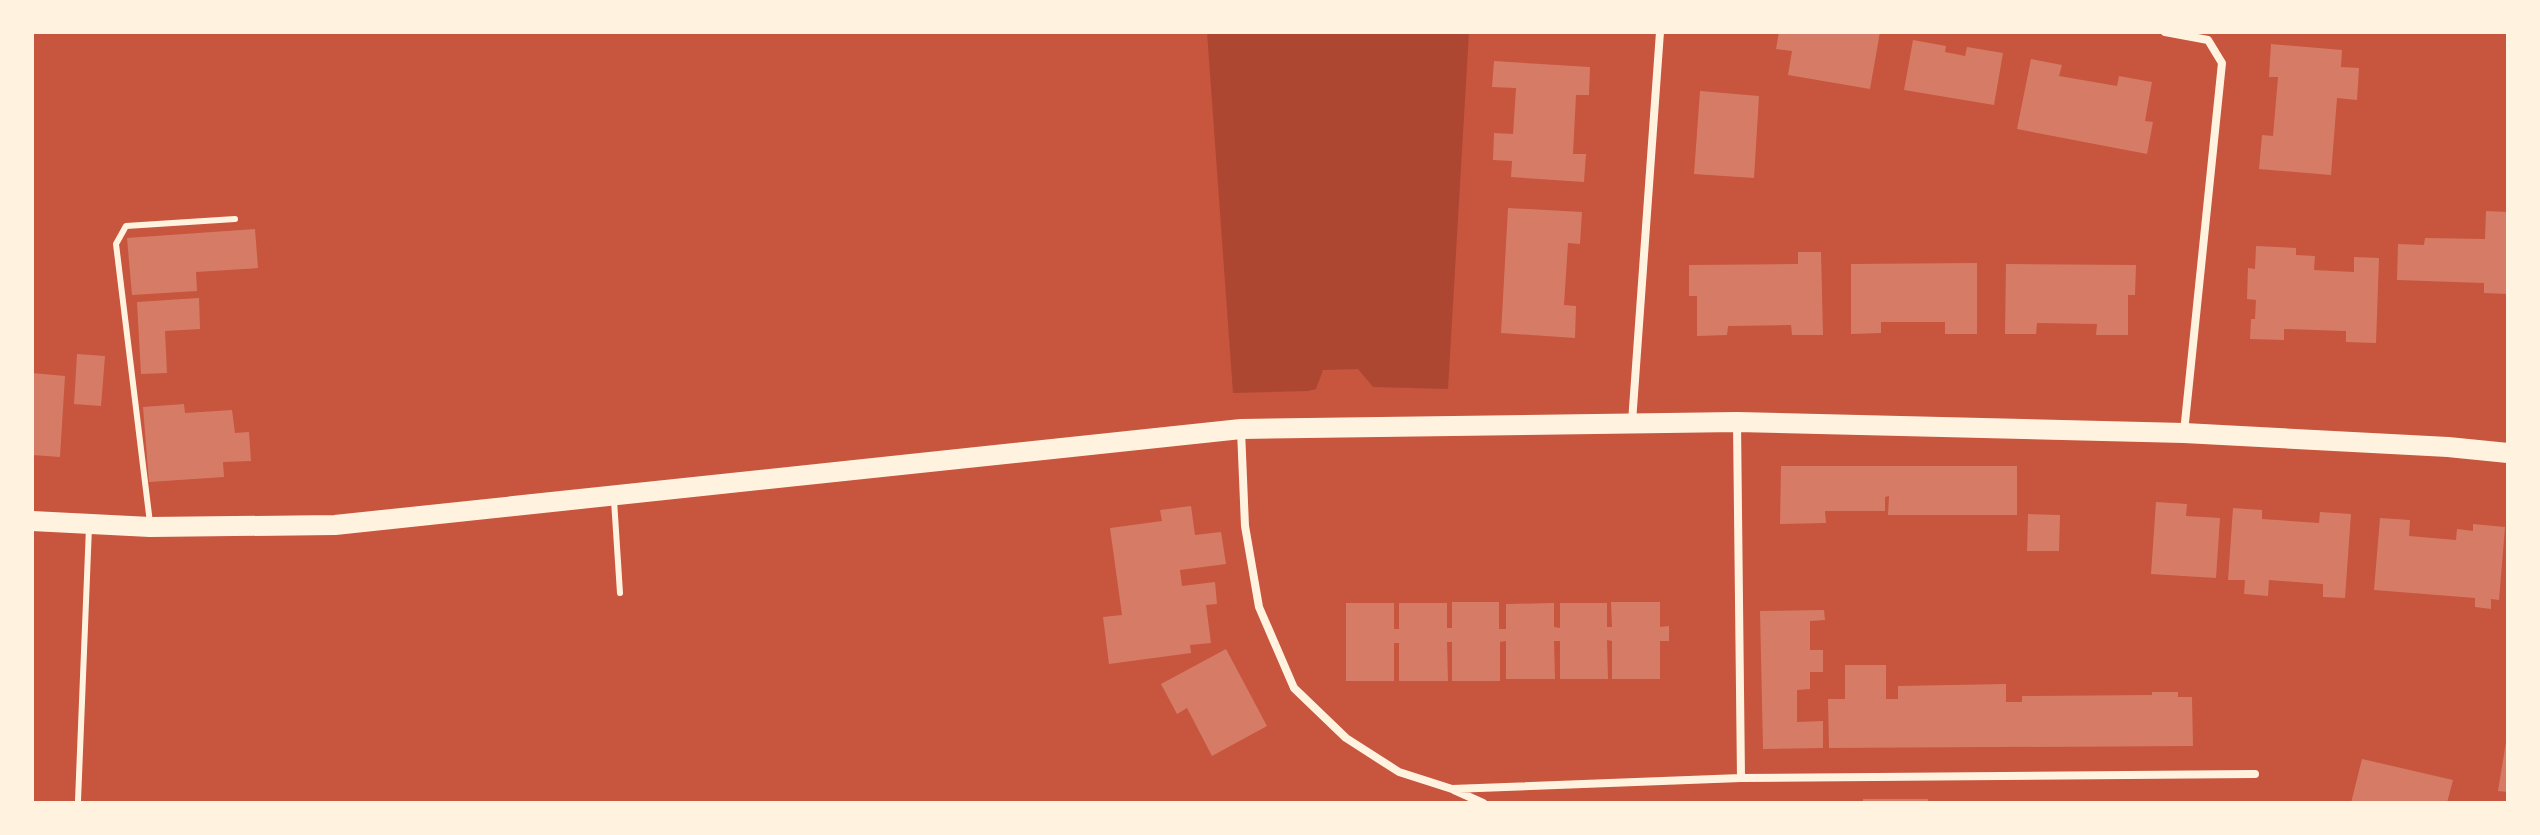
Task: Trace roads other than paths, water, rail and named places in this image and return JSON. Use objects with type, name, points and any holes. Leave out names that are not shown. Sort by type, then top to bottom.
[{"type":"main road","points":[[32,521],[150,527],[335,525],[1241,429],[1737,422],[2184,433],[2508,453]]},
{"type":"street","points":[[1632,422],[1660,32]]},
{"type":"street","points":[[2165,32],[2208,40],[2222,63],[2184,433]]},
{"type":"street","points":[[1737,422],[1741,778]]},
{"type":"street","points":[[1241,429],[1245,526],[1259,607],[1294,688],[1346,738],[1399,772],[1452,789],[1483,803]]},
{"type":"street","points":[[1452,789],[1741,778],[2255,774]]},
{"type":"lane","points":[[150,527],[116,244],[126,226],[235,219]]},
{"type":"lane","points":[[614,497],[620,593]]},
{"type":"lane","points":[[78,801],[89,524]]}]
